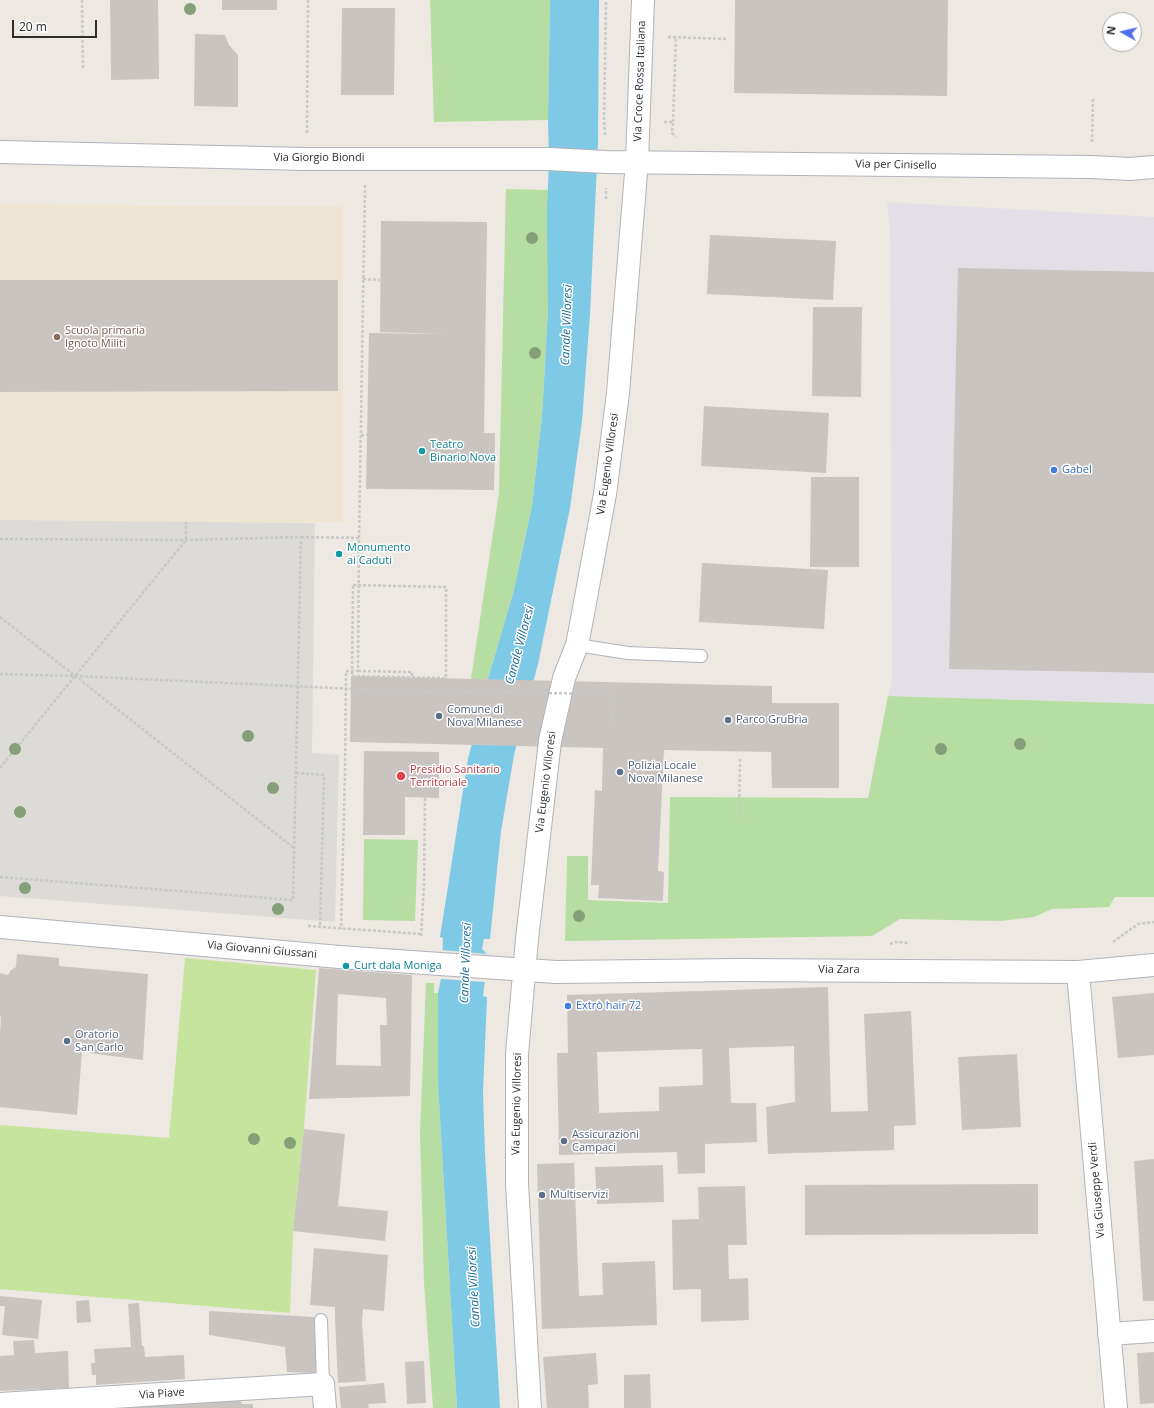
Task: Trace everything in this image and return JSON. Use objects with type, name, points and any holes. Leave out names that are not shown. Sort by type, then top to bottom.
[{"type":"street","name":"Via Croce Rossa Italiana","points":[[638,161],[642,0]]},
{"type":"street","name":"Via Giorgio Biondi","points":[[0,152],[306,159],[549,159],[638,161]]},
{"type":"street","name":"Via per Cinisello","points":[[638,161],[1091,167],[1130,169],[1154,168]]},
{"type":"street","name":"Via Eugenio Villoresi","points":[[530,1408],[517,1184],[517,1054],[524,970],[550,741],[564,678],[577,645],[605,494],[618,393],[638,161]]},
{"type":"street","points":[[1130,169],[1154,174]]},
{"type":"street","name":"Via Giovanni Giussani","points":[[0,928],[430,964],[524,970]]},
{"type":"street","name":"Via Zara","points":[[524,970],[556,972],[747,970],[1078,972],[1154,965]]},
{"type":"street","name":"Via Giuseppe Verdi","points":[[1078,972],[1116,1408]]},
{"type":"street","points":[[1109,1334],[1154,1331]]},
{"type":"street","points":[[323,1384],[325,1408]]},
{"type":"street","name":"Via Piave","points":[[0,1404],[323,1384]]},
{"type":"lane","points":[[577,645],[628,653],[702,656]]},
{"type":"lane","points":[[321,1320],[323,1384]]},
{"type":"path","points":[[82,0],[83,69]]},
{"type":"path","points":[[306,159],[308,0]]},
{"type":"path","points":[[641,36],[728,38]]},
{"type":"path","points":[[673,122],[676,37]]},
{"type":"path","points":[[1091,167],[1093,98]]},
{"type":"path","points":[[358,671],[360,435],[366,159]]},
{"type":"path","points":[[363,279],[380,280]]},
{"type":"path","points":[[360,435],[367,435]]},
{"type":"path","points":[[0,768],[186,540],[186,522]]},
{"type":"path","points":[[0,539],[186,540],[301,537],[359,538]]},
{"type":"path","points":[[0,877],[293,900],[301,537]]},
{"type":"path","points":[[353,585],[446,587],[446,678],[352,676],[351,671],[353,585]]},
{"type":"path","points":[[0,617],[294,848]]},
{"type":"path","points":[[341,929],[346,671],[412,672],[412,677]]},
{"type":"path","points":[[0,674],[399,691],[611,694],[611,726]]},
{"type":"path","points":[[738,817],[740,758]]},
{"type":"path","points":[[296,773],[324,775],[320,927],[421,934]]},
{"type":"path","points":[[424,798],[424,886],[421,934],[430,964]]},
{"type":"shaded area","name":"Gabel","points":[[887,202],[1154,217],[1154,704],[888,696],[892,681],[890,233]]},
{"type":"shaded area","points":[[0,204],[343,207],[343,522],[0,520]]},
{"type":"shaded area","points":[[0,520],[315,523],[312,753],[339,755],[335,922],[0,896]]},
{"type":"green space","points":[[430,0],[550,0],[548,120],[434,122]]},
{"type":"green space","points":[[506,189],[548,190],[548,311],[542,416],[532,506],[514,590],[488,679],[471,679],[499,493]]},
{"type":"green space","points":[[888,696],[1154,704],[1154,897],[1115,897],[1109,907],[1052,909],[1034,917],[1000,921],[900,919],[872,936],[565,941],[567,856],[588,856],[588,900],[668,903],[670,797],[868,798]]},
{"type":"green space","points":[[364,839],[418,840],[415,921],[363,920]]},
{"type":"green space","points":[[185,958],[316,970],[304,1129],[293,1231],[290,1313],[0,1289],[0,1125],[169,1138]]},
{"type":"green space","points":[[426,983],[434,983],[434,993],[438,993],[438,1083],[457,1408],[433,1408],[424,1283],[420,1132]]},
{"type":"water","name":"Canale Villoresi","points":[[550,0],[599,0],[598,142],[590,314],[582,421],[570,508],[538,664],[514,755],[501,831],[490,939],[484,939],[482,949],[488,957],[483,996],[487,997],[483,1093],[485,1154],[500,1408],[457,1408],[438,1083],[438,993],[441,979],[443,938],[440,937],[468,759],[488,679],[514,590],[532,506],[542,416],[548,311],[547,211],[549,159],[548,120]]},
{"type":"pier","points":[[442,950],[487,954],[485,982],[441,979]]},
{"type":"building","points":[[110,0],[158,0],[159,79],[111,80]]},
{"type":"building","points":[[222,0],[277,0],[277,10],[222,10]]},
{"type":"building","points":[[735,0],[948,0],[947,96],[734,93]]},
{"type":"building","points":[[342,8],[395,8],[394,95],[341,95]]},
{"type":"building","points":[[195,34],[225,35],[229,45],[238,55],[238,107],[194,106]]},
{"type":"building","points":[[381,221],[487,222],[484,433],[495,433],[494,490],[366,489],[369,333],[445,334],[380,332]]},
{"type":"building","points":[[710,235],[836,241],[833,300],[707,294]]},
{"type":"building","name":"Gabel","points":[[958,268],[1154,272],[1154,673],[949,669]]},
{"type":"building","points":[[0,280],[338,280],[338,391],[0,392]]},
{"type":"building","points":[[813,307],[862,307],[861,397],[812,396]]},
{"type":"building","points":[[704,406],[829,413],[826,473],[701,466]]},
{"type":"building","points":[[811,477],[859,477],[859,567],[810,567]]},
{"type":"building","points":[[702,563],[828,570],[824,629],[699,622]]},
{"type":"building","points":[[351,676],[772,686],[772,703],[839,703],[839,788],[772,788],[771,752],[664,750],[658,871],[664,872],[663,901],[598,898],[599,885],[591,885],[595,790],[602,791],[603,748],[350,742]]},
{"type":"building","points":[[364,751],[439,752],[439,798],[405,797],[405,835],[363,835]]},
{"type":"building","points":[[17,954],[59,958],[59,966],[148,974],[143,1060],[82,1052],[77,1115],[0,1107],[0,973],[8,975],[11,970],[16,967]]},
{"type":"building","points":[[319,968],[412,975],[410,1096],[309,1099]],"holes":[[[338,994],[386,998],[387,1025],[380,1025],[381,1066],[336,1065]]]},
{"type":"building","points":[[828,987],[831,1112],[868,1111],[864,1014],[911,1011],[916,1125],[894,1126],[894,1150],[768,1154],[766,1107],[795,1102],[794,1046],[729,1048],[731,1103],[756,1103],[757,1142],[705,1144],[705,1173],[678,1174],[677,1152],[559,1155],[557,1053],[568,1053],[567,995]],"holes":[[[702,1049],[703,1085],[659,1087],[659,1111],[599,1113],[597,1052]]]},
{"type":"building","points":[[1154,993],[1154,1055],[1118,1058],[1112,997]]},
{"type":"building","points":[[1017,1054],[1021,1127],[962,1130],[958,1057]]},
{"type":"building","points":[[304,1129],[345,1134],[338,1206],[388,1211],[385,1241],[293,1231]]},
{"type":"building","points":[[1154,1159],[1154,1301],[1143,1301],[1134,1161]]},
{"type":"building","points":[[574,1163],[579,1296],[603,1295],[602,1263],[655,1261],[657,1325],[542,1329],[537,1164]]},
{"type":"building","points":[[663,1165],[664,1202],[597,1204],[595,1167]]},
{"type":"building","points":[[1038,1184],[1038,1234],[805,1235],[805,1185]]},
{"type":"building","points":[[745,1186],[747,1245],[728,1245],[729,1279],[748,1278],[749,1320],[701,1322],[701,1289],[673,1290],[672,1220],[699,1219],[698,1187]]},
{"type":"building","points":[[314,1248],[388,1255],[384,1311],[363,1309],[362,1322],[366,1381],[338,1383],[335,1307],[310,1305]]},
{"type":"building","points":[[0,1296],[42,1300],[38,1339],[2,1335],[5,1306],[0,1306]]},
{"type":"building","points":[[89,1300],[91,1322],[77,1323],[76,1301]]},
{"type":"building","points":[[139,1303],[142,1346],[144,1346],[145,1357],[184,1355],[185,1379],[96,1385],[96,1375],[92,1375],[91,1363],[95,1363],[94,1349],[131,1347],[128,1304]]},
{"type":"building","points":[[209,1311],[314,1317],[317,1373],[287,1372],[285,1347],[209,1335]]},
{"type":"building","points":[[34,1340],[35,1353],[68,1351],[69,1388],[0,1391],[0,1356],[14,1355],[13,1341]]},
{"type":"building","points":[[1154,1352],[1154,1403],[1140,1404],[1137,1353]]},
{"type":"building","points":[[596,1353],[598,1384],[588,1385],[589,1408],[547,1408],[543,1357]]},
{"type":"building","points":[[424,1361],[426,1403],[407,1404],[405,1362]]},
{"type":"building","points":[[650,1374],[651,1408],[624,1408],[624,1375]]},
{"type":"building","points":[[384,1383],[386,1403],[368,1404],[369,1408],[341,1408],[339,1387]]},
{"type":"building","points":[[239,1399],[242,1404],[253,1404],[253,1408],[116,1408],[116,1407]]},
{"type":"place","name":"Scuola primaria Ignoto Militi","points":[[57,337]]},
{"type":"place","name":"Teatro Binario Nova","points":[[422,451]]},
{"type":"place","name":"Gabel","points":[[1054,470]]},
{"type":"place","name":"Monumento ai Caduti","points":[[339,554]]},
{"type":"place","name":"Comune di Nova Milanese","points":[[439,716]]},
{"type":"place","name":"Parco GruBrìa","points":[[728,720]]},
{"type":"place","name":"Polizia Locale Nova Milanese","points":[[620,772]]},
{"type":"place","name":"Presidio Sanitario Territoriale","points":[[401,776]]},
{"type":"place","name":"Curt dala Moniga","points":[[346,966]]},
{"type":"place","name":"Extrò hair 72","points":[[568,1006]]},
{"type":"place","name":"Oratorio San Carlo","points":[[67,1041]]},
{"type":"place","name":"Assicurazioni Campaci","points":[[564,1141]]},
{"type":"place","name":"Multiservizi","points":[[542,1195]]}]
